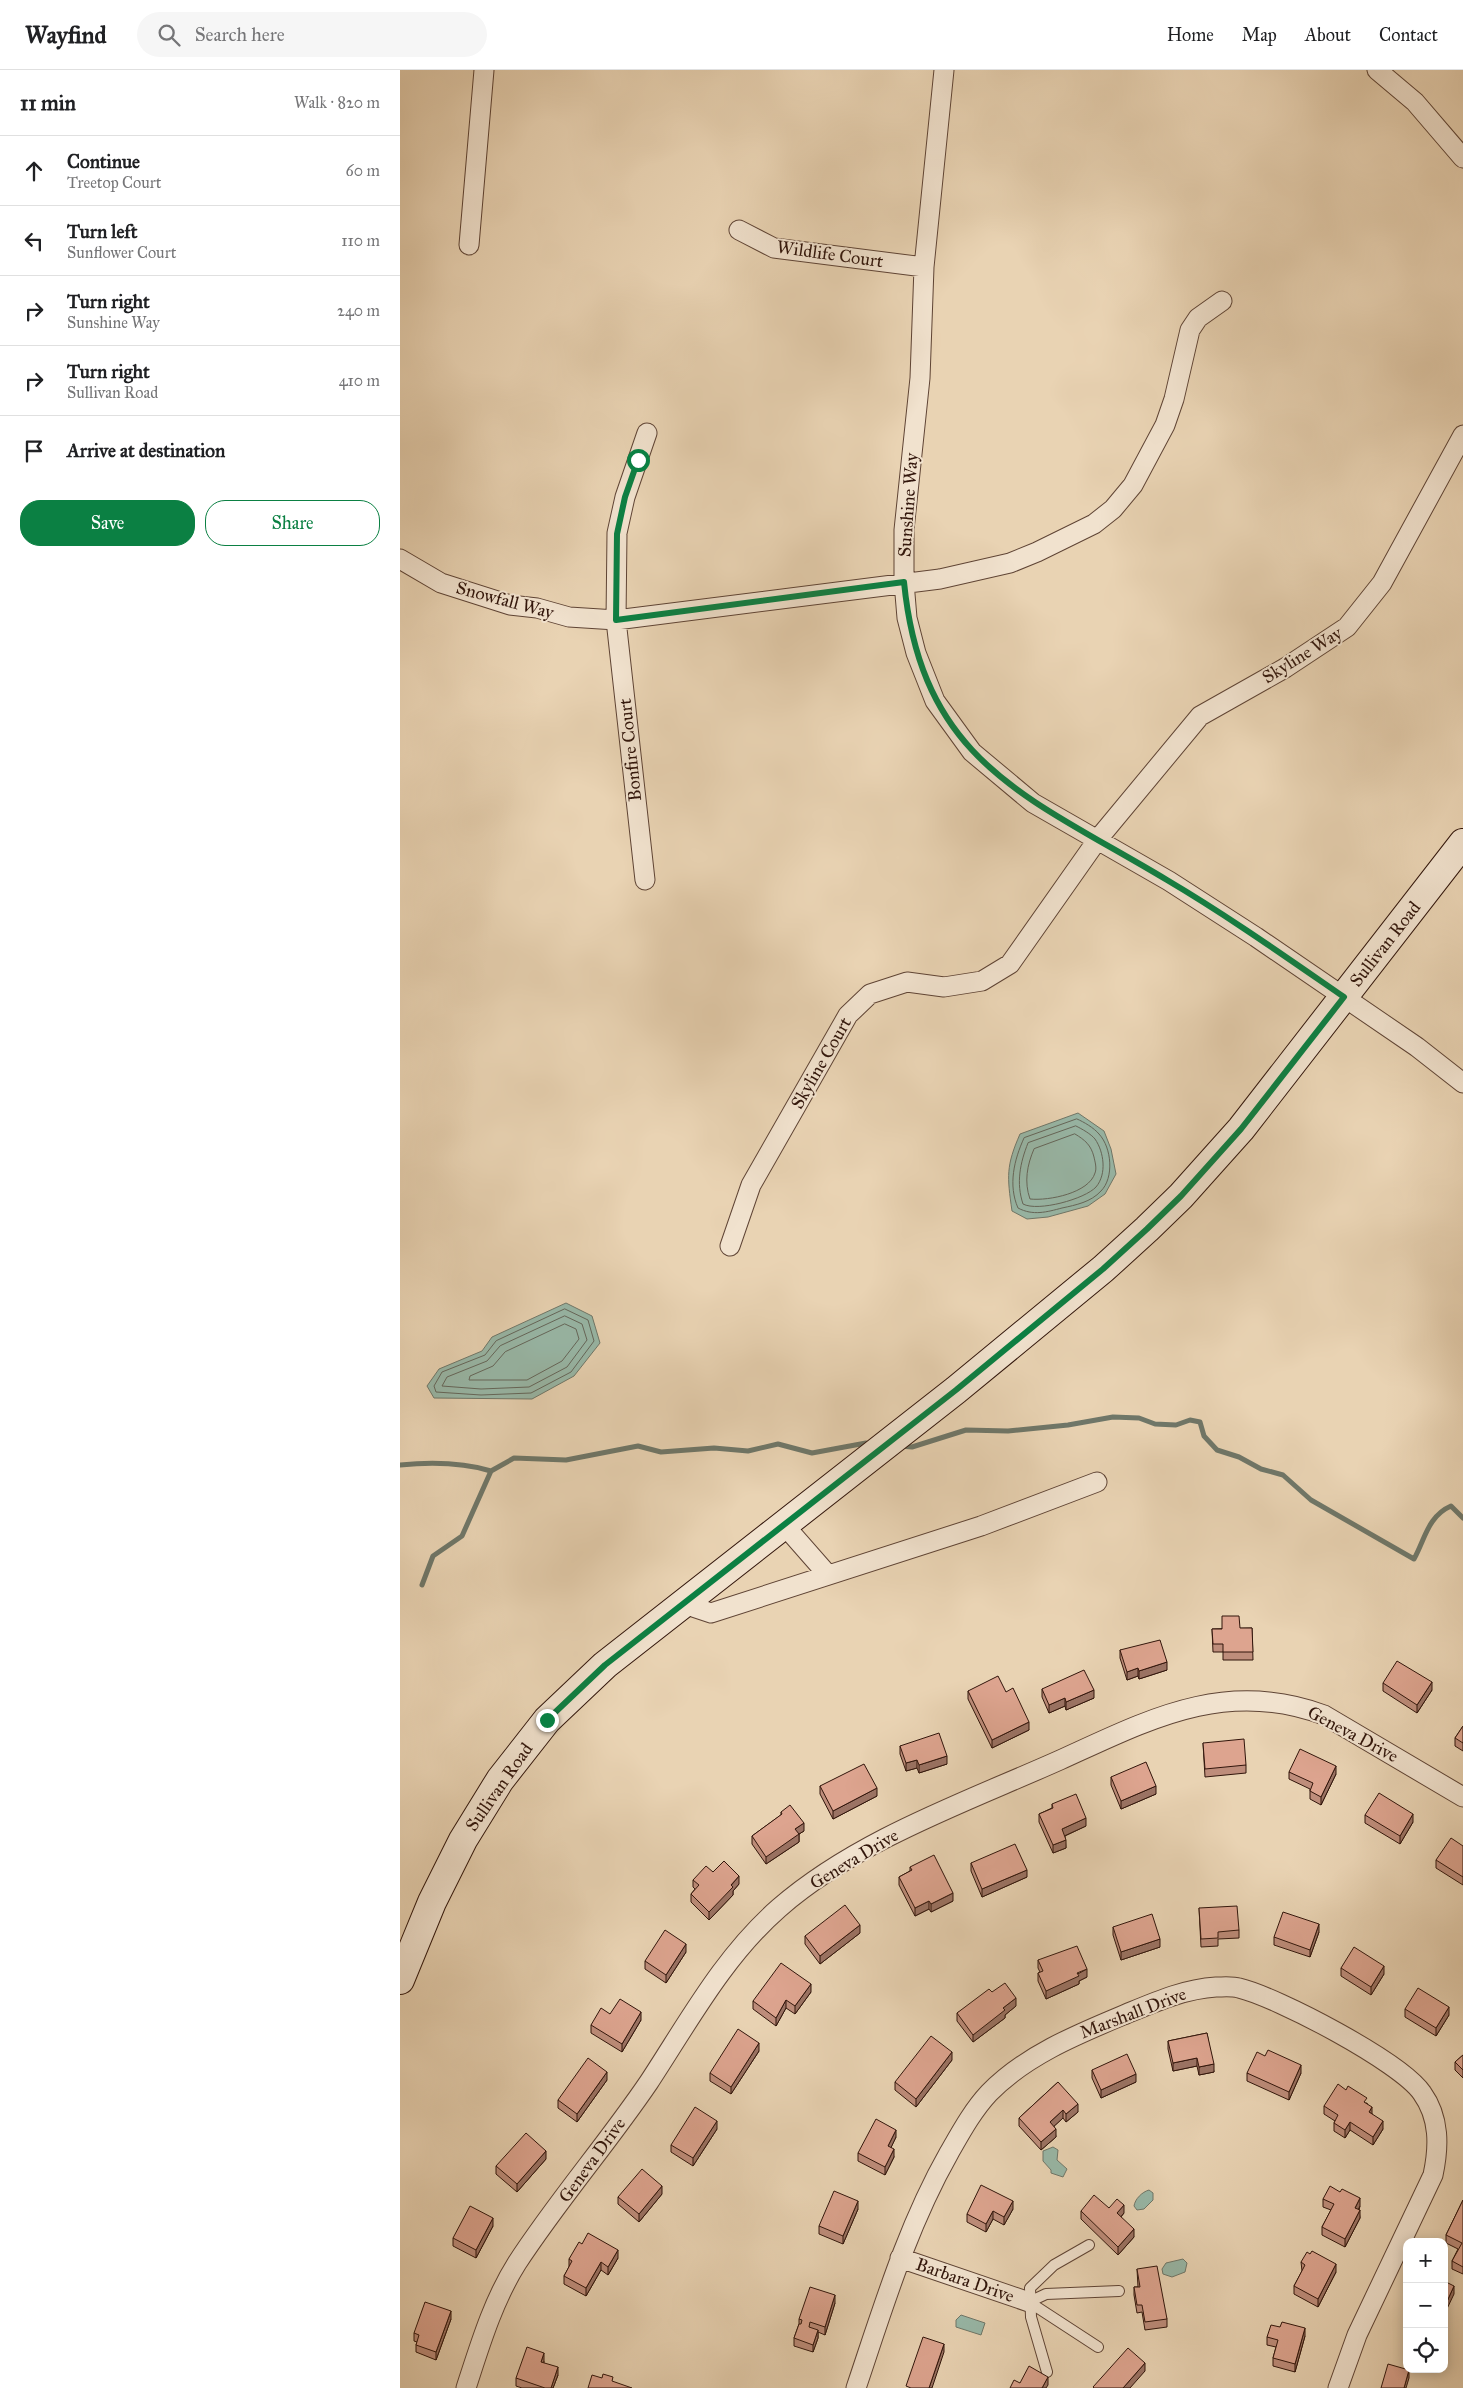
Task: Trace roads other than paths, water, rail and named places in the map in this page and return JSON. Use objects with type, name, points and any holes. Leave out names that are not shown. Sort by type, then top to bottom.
[{"type":"street","points":[[469,245],[484,70]]},
{"type":"street","name":"Sunshine Way","points":[[944,70],[924,267],[920,378],[904,530],[904,582],[907,618],[916,653],[935,701],[972,752],[1026,797],[1098,839],[1248,932],[1417,1047],[1463,1083]]},
{"type":"street","points":[[1377,70],[1415,102],[1463,158]]},
{"type":"street","name":"Wildlife Court","points":[[739,230],[774,248],[924,267]]},
{"type":"street","name":"Snowfall Way","points":[[400,558],[441,583],[510,605],[537,608],[569,617],[616,620],[904,582],[940,579],[1010,563],[1094,524],[1113,509],[1133,485],[1165,425],[1174,399],[1190,330],[1198,318],[1222,301]]},
{"type":"street","name":"Bonfire Court","points":[[645,880],[616,620],[617,534],[625,497],[647,433]]},
{"type":"street","name":"Skyline Way","points":[[1098,839],[1200,716],[1285,668],[1347,627],[1382,584],[1463,435]]},
{"type":"street","name":"Skyline Court","points":[[730,1246],[751,1185],[848,1015],[870,994],[907,982],[944,987],[982,981],[1010,964],[1098,839]]},
{"type":"street","name":"Sullivan Road","points":[[401,1974],[432,1902],[463,1840],[500,1780],[547,1720],[605,1665],[785,1526],[994,1359],[1147,1229],[1181,1196],[1241,1129],[1463,843]]},
{"type":"street","points":[[684,1604],[710,1613],[981,1526],[1097,1482]]},
{"type":"street","points":[[785,1526],[828,1575]]},
{"type":"street","name":"Geneva Drive","points":[[466,2388],[497,2302],[516,2264],[648,2083],[728,1961],[779,1907],[849,1859],[900,1831],[1121,1732],[1188,1706],[1213,1702],[1240,1701],[1285,1704],[1316,1712],[1342,1724],[1463,1797]]},
{"type":"street","name":"Marshall Drive","points":[[856,2388],[900,2258],[927,2191],[972,2114],[990,2093],[1012,2072],[1074,2035],[1167,1997],[1208,1988],[1237,1987],[1268,1997],[1309,2017],[1391,2066],[1422,2092],[1432,2112],[1437,2133],[1437,2154],[1433,2175],[1357,2335],[1338,2388]]},
{"type":"street","name":"Barbara Drive","points":[[900,2258],[1029,2302]]},
{"type":"lane","points":[[1047,2372],[1029,2302],[1030,2288],[1054,2265],[1090,2245]]},
{"type":"lane","points":[[1029,2302],[1046,2294],[1120,2291]]},
{"type":"lane","points":[[1029,2302],[1098,2347]]},
{"type":"water","points":[[1078,1113],[1104,1131],[1111,1149],[1116,1174],[1105,1194],[1088,1206],[1048,1217],[1027,1219],[1012,1211],[1009,1171],[1012,1155],[1020,1134]]},
{"type":"water","points":[[566,1303],[592,1316],[600,1343],[574,1376],[532,1399],[434,1398],[427,1386],[439,1369],[482,1351],[492,1337]]},
{"type":"water","points":[[1053,2147],[1058,2150],[1057,2160],[1067,2169],[1063,2177],[1051,2173],[1051,2170],[1043,2161],[1043,2151]]},
{"type":"water","points":[[1149,2190],[1153,2193],[1153,2200],[1144,2209],[1137,2210],[1134,2206],[1137,2198]]},
{"type":"water","points":[[1183,2259],[1187,2263],[1185,2272],[1172,2277],[1163,2274],[1162,2269],[1166,2263]]},
{"type":"water","points":[[961,2315],[985,2323],[981,2335],[956,2327],[956,2320]]},
{"type":"waterway","points":[[900,1446],[912,1447],[966,1430],[1008,1431],[1068,1425],[1113,1417],[1139,1418],[1155,1424],[1176,1425],[1190,1420],[1200,1422],[1204,1436],[1217,1450],[1239,1457],[1261,1469],[1283,1475],[1311,1500],[1414,1559],[1432,1522],[1443,1510],[1451,1506],[1463,1518]]},
{"type":"waterway","points":[[422,1585],[433,1556],[462,1536],[491,1471],[514,1458],[566,1460],[638,1446],[661,1452],[714,1448],[748,1451],[778,1444],[812,1453],[866,1443]]},
{"type":"waterway","points":[[400,1465],[446,1463],[491,1471]]}]
